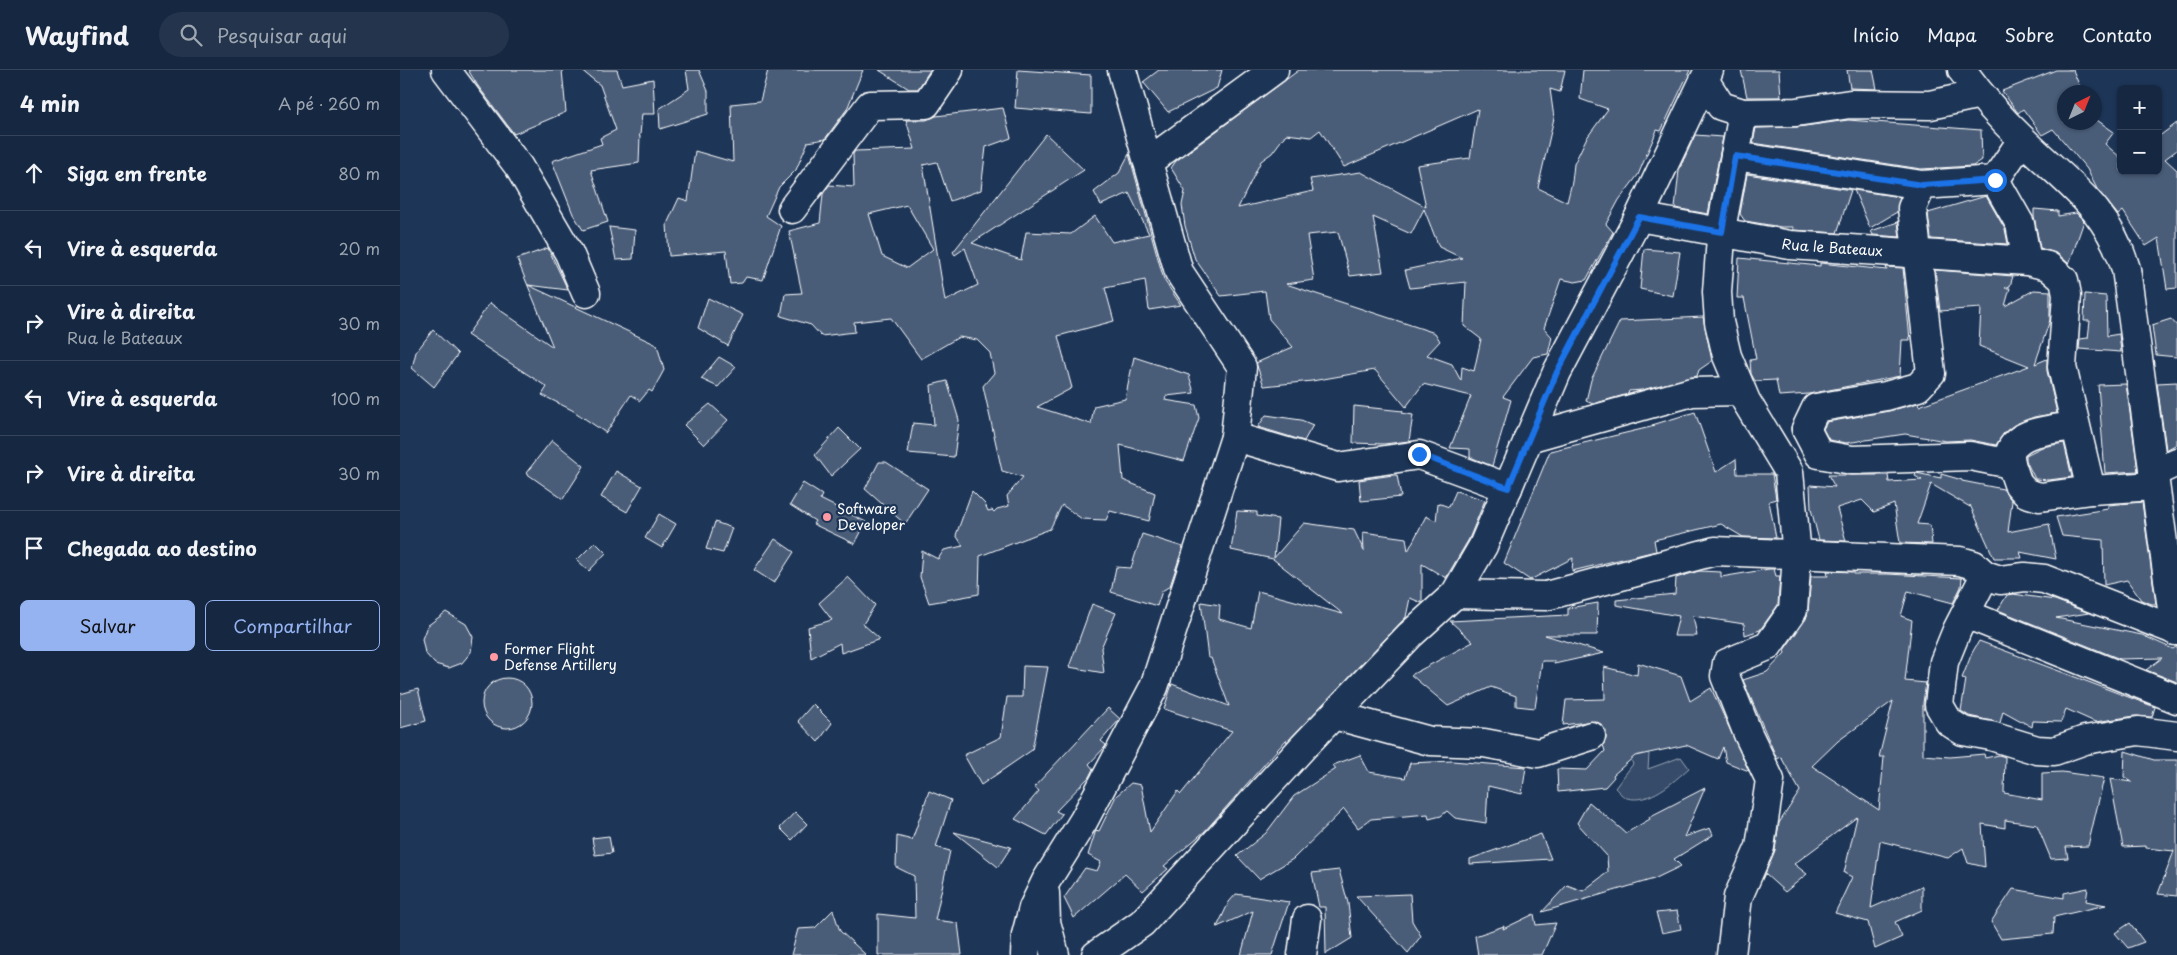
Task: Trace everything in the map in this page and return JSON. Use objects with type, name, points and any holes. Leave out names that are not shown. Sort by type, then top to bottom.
[{"type":"street","points":[[446,70],[519,168],[569,253],[586,293]]},
{"type":"street","points":[[792,209],[870,106],[926,104],[949,70]]},
{"type":"street","points":[[1148,162],[1274,70]]},
{"type":"street","points":[[1455,594],[1546,596],[1715,551],[1960,561],[1974,565],[1985,575],[2000,580],[2025,577],[2044,579],[2176,631],[2162,474],[2126,269],[2119,247],[2096,210],[2022,140],[1980,94],[1962,70]]},
{"type":"street","points":[[1026,955],[1026,935],[1033,908],[1046,881],[1084,820],[1154,687],[1234,437],[1242,367],[1179,272],[1148,162],[1130,75]]},
{"type":"street","points":[[1707,76],[1721,106],[1743,113],[1796,112],[1850,104],[1930,105],[1980,94]]},
{"type":"street","points":[[1096,955],[1142,923],[1410,635],[1455,594],[1483,546],[1557,372],[1639,217],[1707,76]]},
{"type":"street","points":[[1731,955],[1738,897],[1760,847],[1770,780],[1748,734],[1725,676],[1727,663],[1768,646],[1793,610],[1797,555],[1789,472],[1741,391],[1727,356],[1720,322],[1717,292],[1722,232],[1743,113]]},
{"type":"street","points":[[1995,180],[2022,140]]},
{"type":"street","points":[[1735,156],[1922,185],[1995,180]]},
{"type":"street","points":[[1995,180],[2020,224],[2027,261]]},
{"type":"street","points":[[1769,439],[1806,429],[1816,408],[1886,396],[1918,387],[1931,373],[1912,208],[1922,185]]},
{"type":"street","name":"Rua le Bateaux","points":[[1639,217],[1790,245],[2027,261],[2048,266],[2064,280],[2067,295],[2062,366],[2075,426]]},
{"type":"street","points":[[1528,438],[1692,392],[1741,391]]},
{"type":"street","points":[[2091,490],[2075,426],[2036,432],[2018,441],[2010,453],[2011,464],[2018,484],[2026,493],[2040,497],[2091,490],[2162,474]]},
{"type":"street","points":[[1806,429],[1819,454],[1852,460],[1970,456],[2011,464]]},
{"type":"street","points":[[1234,437],[1338,467],[1419,454],[1508,488]]},
{"type":"street","points":[[1985,575],[1944,662],[1939,705],[1949,722],[1963,731],[1991,736],[2037,750],[2054,751],[2085,740],[2138,731],[2177,736]]},
{"type":"street","points":[[1966,614],[2177,699]]},
{"type":"street","points":[[1334,715],[1430,741],[1484,744],[1538,753],[1591,736]]},
{"type":"street","points":[[1046,881],[1044,904],[1046,922],[1055,955]]},
{"type":"street","points":[[1302,955],[1307,919]]},
{"type":"street","points":[[1046,922],[1062,945],[1072,953],[1080,955]]},
{"type":"shaded area","points":[[1632,739],[1649,754],[1648,769],[1681,757],[1689,768],[1653,795],[1636,799],[1626,797],[1615,788],[1633,764],[1624,746]]},
{"type":"building","points":[[468,70],[562,70],[566,112],[514,134]]},
{"type":"building","points":[[581,70],[617,70],[622,85],[653,79],[655,114],[642,114],[639,136],[639,163],[591,170],[608,222],[583,230],[573,214],[552,161],[602,144],[600,138],[616,130],[600,85]]},
{"type":"building","points":[[686,70],[699,70],[708,91],[708,114],[660,129],[659,109],[689,89]]},
{"type":"building","points":[[768,70],[863,70],[847,109],[825,139],[808,142],[796,170],[779,187],[766,216],[781,226],[763,280],[746,277],[742,283],[730,284],[726,251],[669,256],[667,224],[679,198],[688,201],[695,151],[733,162],[731,104],[760,101]]},
{"type":"building","points":[[879,70],[930,70],[918,89],[909,89]]},
{"type":"building","points":[[1018,70],[1091,75],[1091,114],[1015,108]]},
{"type":"building","points":[[1159,70],[1222,70],[1217,88],[1168,112],[1143,82]]},
{"type":"building","points":[[1299,70],[1565,70],[1560,92],[1550,89],[1554,118],[1538,188],[1567,202],[1574,164],[1586,139],[1608,109],[1580,99],[1583,70],[1690,70],[1661,131],[1657,130],[1638,175],[1619,200],[1606,224],[1613,232],[1586,280],[1575,282],[1561,279],[1544,328],[1552,337],[1548,354],[1533,357],[1503,397],[1511,400],[1492,466],[1470,457],[1470,449],[1450,448],[1471,396],[1423,384],[1406,407],[1375,370],[1312,381],[1264,386],[1256,363],[1293,347],[1269,319],[1265,291],[1221,296],[1195,259],[1185,226],[1182,205],[1185,191],[1171,168],[1176,161]],"holes":[[[1478,109],[1470,158],[1417,165],[1426,207],[1361,172],[1310,179],[1313,191],[1238,208],[1261,161],[1272,153],[1286,134],[1311,137],[1320,130],[1344,167]],[[1424,209],[1439,247],[1462,258],[1405,270],[1410,288],[1466,282],[1464,326],[1481,339],[1474,371],[1462,367],[1461,381],[1452,364],[1427,355],[1440,341],[1435,333],[1286,284],[1314,280],[1307,235],[1338,232],[1350,276],[1383,272],[1373,217],[1411,234]]]},
{"type":"building","points":[[1741,70],[1779,70],[1781,97],[1747,97]]},
{"type":"building","points":[[1847,70],[1873,70],[1877,89],[1850,88]]},
{"type":"building","points":[[2056,70],[2073,70],[2079,85],[2057,85],[2057,130],[2102,130],[2102,124],[2114,132],[2105,144],[2117,154],[2117,175],[2162,175],[2162,134],[2177,123],[2177,150],[2165,159],[2177,170],[2177,288],[2167,289],[2159,238],[2146,246],[2123,211],[2118,215],[2097,189],[2087,169],[2053,129],[2042,135],[2023,109],[2018,113],[2002,91]]},
{"type":"building","points":[[1003,108],[1011,138],[986,147],[981,190],[950,201],[937,162],[923,165],[945,301],[978,285],[965,248],[955,255],[953,252],[1046,134],[1084,170],[972,243],[1021,260],[1026,232],[1071,234],[1095,216],[1112,242],[1149,234],[1129,193],[1101,205],[1094,192],[1119,173],[1129,154],[1164,280],[1181,305],[1149,310],[1145,280],[1105,288],[1114,321],[1058,336],[1072,388],[1037,407],[1091,424],[1094,406],[1125,399],[1134,357],[1189,375],[1194,393],[1166,396],[1165,400],[1196,405],[1199,418],[1184,461],[1120,445],[1123,480],[1155,493],[1149,521],[1110,511],[1106,520],[1082,519],[1062,505],[1050,529],[980,556],[979,594],[929,603],[920,577],[922,551],[938,559],[944,550],[963,546],[956,535],[972,491],[985,504],[988,511],[992,510],[994,512],[997,509],[1009,506],[1007,496],[1023,477],[1002,471],[983,386],[994,373],[990,353],[977,340],[959,337],[921,359],[891,318],[854,322],[855,332],[821,336],[811,325],[781,316],[785,294],[802,293],[789,231],[820,223],[823,194],[829,185],[854,187],[853,154],[855,151],[915,149],[906,120],[926,120],[936,116]],"holes":[[[907,205],[933,249],[907,268],[882,256],[869,214]]]},
{"type":"building","points":[[1848,120],[1981,130],[1982,160],[1973,166],[1921,169],[1753,143],[1756,128],[1798,127]]},
{"type":"building","points":[[1695,135],[1723,137],[1708,214],[1675,208],[1679,170]]},
{"type":"building","points":[[1747,174],[1851,190],[1837,233],[1793,230],[1793,227],[1745,221],[1740,214]]},
{"type":"building","points":[[1854,190],[1900,197],[1897,212],[1870,228]]},
{"type":"building","points":[[1986,196],[2005,229],[2008,244],[1931,239],[1928,213]]},
{"type":"building","points":[[2034,209],[2058,211],[2058,216],[2076,213],[2084,221],[2069,264],[2058,254],[2040,248]]},
{"type":"building","points":[[1898,222],[1900,237],[1873,235],[1871,231]]},
{"type":"building","points":[[609,227],[635,230],[633,259],[616,260]]},
{"type":"building","points":[[548,248],[568,290],[528,285],[657,345],[664,370],[652,392],[649,390],[640,401],[631,395],[606,433],[572,410],[542,395],[547,387],[467,335],[490,303],[553,347],[517,259]]},
{"type":"building","points":[[1644,249],[1680,252],[1673,296],[1640,289]]},
{"type":"building","points":[[1739,258],[1820,266],[1820,263],[1887,270],[1886,267],[1903,268],[1910,340],[1902,340],[1900,376],[1809,394],[1779,396],[1776,380],[1755,381],[1751,374],[1750,360],[1756,359],[1744,298],[1737,298]]},
{"type":"building","points":[[1935,270],[2013,276],[2010,286],[2005,288],[2010,288],[2005,306],[2034,290],[2050,291],[2050,320],[2035,364],[2047,359],[2047,371],[2057,413],[2034,417],[2014,425],[2004,433],[1996,445],[1970,440],[1946,441],[1905,434],[1846,443],[1829,440],[1823,429],[1827,422],[1889,411],[1918,403],[1919,406],[2029,366],[1979,346],[1981,308],[1940,311]]},
{"type":"building","points":[[2085,294],[2106,296],[2107,336],[2119,334],[2121,352],[2079,349],[2080,339],[2088,338],[2090,321],[2084,321]]},
{"type":"building","points":[[708,298],[743,315],[728,346],[698,328]]},
{"type":"building","points":[[1703,317],[1712,361],[1699,370],[1697,376],[1642,390],[1629,391],[1628,394],[1593,404],[1586,401],[1591,380],[1620,321]]},
{"type":"building","points":[[2171,319],[2177,326],[2177,357],[2156,355],[2152,325]]},
{"type":"building","points":[[433,330],[458,354],[434,387],[412,368],[416,352]]},
{"type":"building","points":[[719,357],[736,367],[718,387],[701,379]]},
{"type":"building","points":[[947,381],[959,420],[954,457],[908,453],[913,423],[934,425],[931,385]]},
{"type":"building","points":[[2177,382],[2177,444],[2166,450],[2157,383]]},
{"type":"building","points":[[2126,384],[2138,471],[2105,473],[2098,385]]},
{"type":"building","points":[[710,404],[728,420],[704,445],[684,425]]},
{"type":"building","points":[[1354,406],[1403,411],[1402,413],[1413,415],[1409,441],[1384,444],[1353,443]]},
{"type":"building","points":[[1695,412],[1716,472],[1736,459],[1737,474],[1772,474],[1776,499],[1769,501],[1776,538],[1743,537],[1721,524],[1654,540],[1656,551],[1572,571],[1573,558],[1530,580],[1504,563],[1550,451],[1655,426],[1652,425]]},
{"type":"building","points":[[1266,415],[1301,420],[1313,425],[1304,441],[1258,427]]},
{"type":"building","points":[[839,428],[860,449],[831,476],[815,455]]},
{"type":"building","points":[[552,440],[584,466],[563,499],[526,473]]},
{"type":"building","points":[[2064,443],[2072,477],[2049,480],[2035,479],[2026,461],[2026,455],[2042,447]]},
{"type":"building","points":[[879,462],[886,462],[928,489],[905,524],[865,489]]},
{"type":"building","points":[[616,471],[642,486],[627,512],[601,497]]},
{"type":"building","points":[[1916,473],[1941,478],[1941,474],[1962,481],[2003,489],[2012,501],[2008,532],[2049,524],[2056,559],[2020,552],[2022,558],[1994,558],[1970,505],[1970,507],[1931,484],[1917,524],[1930,525],[1932,544],[1900,543],[1894,504],[1874,512],[1862,500],[1837,508],[1846,541],[1819,540],[1811,509],[1810,485],[1835,487],[1828,475],[1888,475],[1889,482],[1922,480],[1915,476]]},
{"type":"building","points":[[1397,475],[1401,497],[1361,501],[1359,480]]},
{"type":"building","points":[[803,483],[822,495],[820,499],[866,522],[855,544],[813,524],[815,521],[790,505]]},
{"type":"building","points":[[1456,491],[1485,500],[1469,539],[1446,578],[1422,564],[1422,603],[1410,598],[1406,617],[1287,742],[1286,740],[1205,831],[1164,866],[1168,869],[1143,891],[1125,874],[1074,918],[1064,898],[1085,868],[1097,871],[1101,862],[1088,855],[1096,830],[1099,831],[1116,796],[1131,783],[1141,785],[1150,832],[1178,791],[1181,794],[1232,731],[1164,709],[1172,684],[1229,706],[1211,658],[1208,658],[1201,602],[1220,605],[1219,619],[1251,628],[1258,591],[1343,614],[1273,559],[1231,550],[1237,511],[1257,512],[1257,516],[1278,519],[1274,558],[1304,523],[1354,530],[1364,551],[1363,532],[1406,538],[1408,551],[1426,516],[1436,521],[1438,503],[1449,507]]},
{"type":"building","points":[[2142,502],[2156,604],[2141,600],[2127,580],[2104,585],[2103,540],[2062,536],[2056,517],[2108,509],[2108,505]]},
{"type":"building","points":[[659,514],[676,524],[662,548],[645,538]]},
{"type":"building","points":[[715,522],[732,528],[723,553],[706,549]]},
{"type":"building","points":[[1142,534],[1183,547],[1170,586],[1162,591],[1157,606],[1111,592],[1116,567],[1131,568]]},
{"type":"building","points":[[775,539],[794,552],[774,583],[754,570]]},
{"type":"building","points":[[595,542],[606,553],[589,571],[577,560]]},
{"type":"building","points":[[1774,569],[1776,576],[1780,576],[1778,605],[1760,630],[1745,635],[1744,624],[1693,616],[1697,636],[1674,636],[1679,616],[1616,605],[1616,600],[1675,594],[1676,578],[1699,571],[1721,572],[1721,577]]},
{"type":"building","points":[[1827,571],[1854,572],[1854,574],[1962,578],[1961,587],[1953,603],[1908,591],[1901,616],[1912,620],[1905,681],[1926,683],[1923,703],[1923,755],[1950,757],[1984,754],[1985,758],[1999,755],[2005,757],[2004,793],[2042,800],[2042,773],[2062,772],[2104,778],[2088,846],[2066,847],[2068,858],[2051,859],[2037,825],[2005,820],[2005,828],[1982,824],[1985,867],[1968,863],[1963,848],[1948,858],[1880,841],[1871,908],[1922,886],[1922,910],[1895,922],[1902,937],[1875,949],[1868,922],[1835,913],[1852,877],[1844,873],[1857,817],[1794,864],[1807,874],[1785,892],[1765,874],[1775,850],[1779,823],[1800,791],[1781,757],[1777,759],[1743,680],[1767,672],[1785,653],[1784,650],[1806,619],[1811,576],[1828,576]],"holes":[[[1893,701],[1879,757],[1884,757],[1879,810],[1812,766],[1838,741]]]},
{"type":"building","points":[[848,577],[875,605],[863,624],[880,639],[841,653],[840,643],[811,658],[808,627],[832,620],[819,603]]},
{"type":"building","points":[[2013,594],[2055,600],[2089,613],[2056,618],[2142,635],[2173,649],[2177,646],[2177,682],[2146,670],[2162,658],[2120,659],[1998,610],[2007,595]]},
{"type":"building","points":[[1598,603],[1597,635],[1545,635],[1604,653],[1554,664],[1554,661],[1542,661],[1535,708],[1516,706],[1516,696],[1491,687],[1448,706],[1411,675],[1473,642],[1450,621],[1568,615],[1568,608]]},
{"type":"building","points":[[1092,604],[1116,613],[1101,648],[1104,673],[1069,667]]},
{"type":"building","points":[[446,612],[466,624],[473,637],[471,652],[462,663],[449,668],[435,664],[425,653],[422,639],[427,626]]},
{"type":"building","points":[[1979,641],[2155,707],[2152,717],[2135,716],[2095,722],[2066,709],[2061,722],[2033,721],[2032,727],[2003,711],[2000,723],[1969,716],[1961,711],[1966,679],[1962,678]]},
{"type":"building","points":[[1638,663],[1681,676],[1690,701],[1711,688],[1749,771],[1726,762],[1723,747],[1718,759],[1686,745],[1635,756],[1613,775],[1614,777],[1605,787],[1558,792],[1557,769],[1587,770],[1605,751],[1603,745],[1606,739],[1606,731],[1601,724],[1595,721],[1563,725],[1566,700],[1605,699],[1604,667],[1637,675]]},
{"type":"building","points":[[1023,666],[1048,667],[1032,750],[981,785],[964,755],[1001,737],[1007,697],[1022,697]]},
{"type":"building","points":[[502,678],[512,678],[525,685],[532,698],[532,708],[525,721],[512,728],[502,728],[493,724],[486,717],[482,708],[482,698],[486,689],[493,682]]},
{"type":"building","points":[[418,689],[426,721],[400,728],[400,694]]},
{"type":"building","points":[[813,704],[832,723],[818,742],[798,721]]},
{"type":"building","points":[[1108,708],[1120,719],[1101,741],[1106,745],[1089,764],[1093,769],[1089,777],[1056,811],[1062,814],[1046,835],[1015,819],[1039,791],[1034,787]]},
{"type":"building","points":[[2125,751],[2154,760],[2177,760],[2177,896],[2158,894],[2174,851],[2146,848],[2146,846],[2123,847],[2110,779],[2132,782],[2124,777]]},
{"type":"building","points":[[1360,755],[1369,772],[1405,778],[1410,763],[1452,761],[1526,767],[1522,794],[1488,786],[1486,823],[1455,818],[1447,811],[1441,816],[1429,819],[1428,814],[1371,819],[1358,828],[1344,809],[1293,859],[1259,879],[1237,856],[1266,833],[1294,796],[1336,769],[1333,765]]},
{"type":"building","points":[[1705,788],[1684,837],[1710,828],[1713,835],[1674,859],[1681,866],[1654,879],[1542,912],[1567,885],[1583,891],[1608,872],[1607,856],[1577,823],[1589,802],[1626,833],[1650,819],[1649,817]]},
{"type":"building","points":[[929,791],[951,800],[936,847],[950,851],[935,920],[958,923],[962,955],[878,955],[878,914],[915,918],[914,876],[896,867],[897,836],[912,840]]},
{"type":"building","points":[[795,812],[807,824],[792,840],[780,828]]},
{"type":"building","points":[[954,832],[1011,847],[998,867]]},
{"type":"building","points":[[1541,834],[1551,859],[1470,864],[1470,859]]},
{"type":"building","points":[[609,836],[612,853],[595,855],[592,838]]},
{"type":"building","points":[[1339,870],[1348,903],[1352,938],[1326,954],[1325,907],[1319,907],[1312,873]]},
{"type":"building","points":[[2088,888],[2086,901],[2106,905],[2054,917],[2053,934],[2001,939],[1991,922],[2013,889],[2064,898],[2064,893]]},
{"type":"building","points":[[1236,894],[1289,902],[1272,955],[1241,955],[1253,911],[1217,927],[1229,902]]},
{"type":"building","points":[[1410,894],[1412,921],[1421,936],[1408,953],[1356,896]]},
{"type":"building","points":[[833,910],[840,931],[866,955],[791,955],[798,929],[815,928]]},
{"type":"building","points":[[1677,911],[1681,929],[1662,933],[1656,913]]},
{"type":"building","points":[[1534,914],[1536,925],[1556,923],[1542,955],[1478,955],[1475,936],[1504,926],[1503,929]]},
{"type":"building","points":[[2130,923],[2144,942],[2128,948],[2115,933]]},
{"type":"place","name":"Software Developer","points":[[827,517]]},
{"type":"place","name":"Former Flight Defense Artillery","points":[[494,657]]},
{"type":"route","points":[[1419,454],[1508,488],[1557,372],[1639,217],[1722,232],[1735,156],[1922,185],[1995,180]]}]
